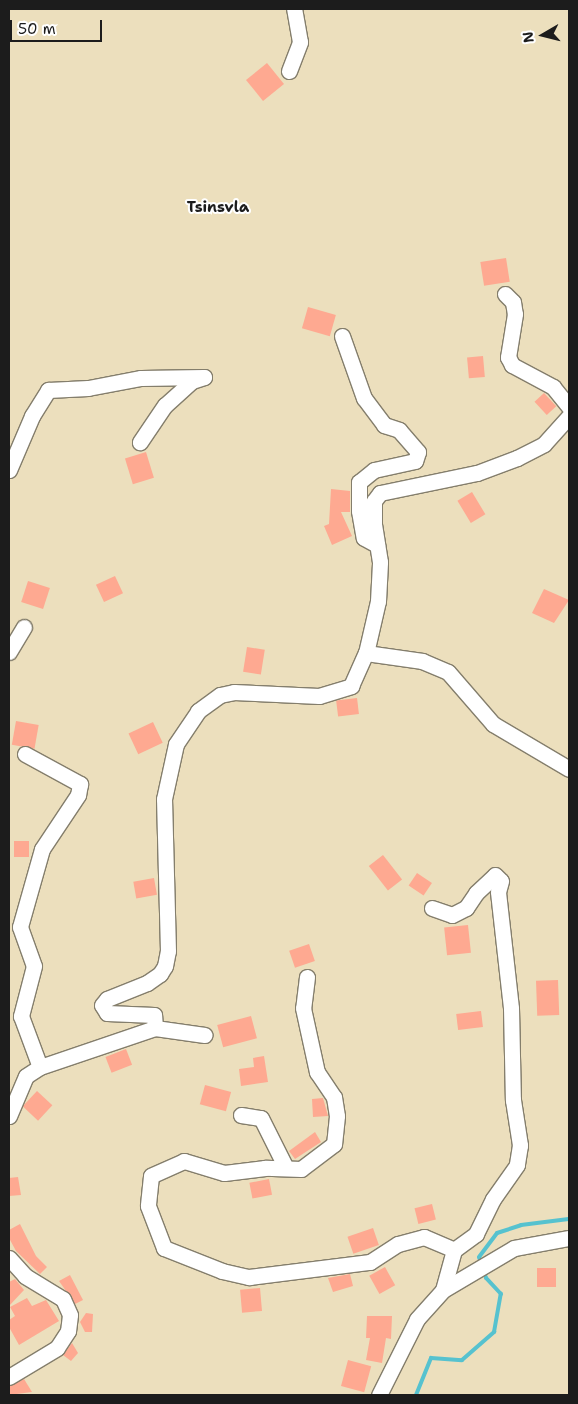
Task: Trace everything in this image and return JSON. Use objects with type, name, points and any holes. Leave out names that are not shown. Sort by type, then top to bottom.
[{"type":"street","points":[[289,71],[300,42],[294,9]]},
{"type":"street","points":[[505,294],[513,302],[515,314],[508,357],[512,365],[553,387],[569,407]]},
{"type":"street","points":[[342,336],[364,398],[384,425],[399,430],[418,452],[415,461],[374,470],[360,482],[359,511],[364,538],[377,545]]},
{"type":"street","points":[[9,470],[32,416],[48,390],[88,388],[141,378],[204,377],[192,381],[165,405],[140,442]]},
{"type":"street","points":[[155,1028],[154,1015],[107,1013],[102,1005],[107,999],[147,983],[160,974],[165,966],[168,951],[164,799],[176,744],[198,711],[220,695],[234,692],[319,696],[335,693],[351,686],[366,653],[378,601],[380,562],[374,501],[380,493],[477,473],[517,458],[544,444],[569,416]]},
{"type":"street","points":[[9,652],[24,627]]},
{"type":"street","points":[[366,653],[422,661],[448,672],[493,724],[569,769]]},
{"type":"street","points":[[25,754],[80,784],[78,794],[42,849],[20,927],[34,966],[21,1016],[40,1067]]},
{"type":"street","points":[[432,908],[452,915],[466,908],[476,893],[495,875],[501,881],[498,892],[511,1008],[513,1100],[520,1144],[517,1165],[493,1199],[476,1234],[454,1250],[443,1290]]},
{"type":"street","points":[[307,977],[303,1008],[317,1072],[334,1097],[337,1116],[334,1144],[302,1168],[224,1174],[184,1161],[151,1176],[148,1206],[164,1248],[222,1271],[249,1277],[370,1262],[398,1244],[424,1237],[454,1250]]},
{"type":"street","points":[[9,1116],[26,1076],[40,1067],[155,1028],[205,1035]]},
{"type":"street","points":[[241,1115],[260,1118],[286,1168]]},
{"type":"street","points":[[379,1395],[417,1319],[443,1290],[514,1248],[569,1238]]},
{"type":"street","points":[[9,1258],[25,1276],[63,1299],[70,1315],[68,1331],[58,1348],[9,1377]]},
{"type":"building","points":[[267,63],[284,84],[263,101],[246,80]]},
{"type":"building","points":[[506,258],[510,282],[484,286],[480,262]]},
{"type":"building","points":[[308,307],[336,315],[330,336],[302,328]]},
{"type":"building","points":[[483,356],[485,377],[469,378],[467,357]]},
{"type":"building","points":[[544,393],[556,406],[547,415],[534,402]]},
{"type":"building","points":[[146,452],[154,478],[133,484],[125,458]]},
{"type":"building","points":[[331,489],[350,491],[350,512],[341,512],[352,536],[332,545],[324,526],[329,524]]},
{"type":"building","points":[[472,492],[485,514],[471,523],[457,501]]},
{"type":"building","points":[[115,576],[123,593],[104,602],[96,585]]},
{"type":"building","points":[[28,581],[50,588],[43,609],[21,602]]},
{"type":"building","points":[[544,589],[569,600],[554,623],[532,613]]},
{"type":"building","points":[[247,647],[265,650],[261,675],[243,672]]},
{"type":"building","points":[[357,698],[359,714],[338,716],[336,701]]},
{"type":"building","points":[[16,721],[39,725],[34,749],[12,745]]},
{"type":"building","points":[[153,722],[163,743],[138,754],[129,733]]},
{"type":"building","points":[[14,841],[29,841],[29,857],[14,857]]},
{"type":"building","points":[[383,855],[402,879],[388,891],[369,866]]},
{"type":"building","points":[[417,873],[432,883],[424,896],[409,885]]},
{"type":"building","points":[[154,878],[157,895],[136,898],[133,882]]},
{"type":"building","points":[[468,925],[471,953],[447,955],[444,928]]},
{"type":"building","points":[[309,944],[315,961],[295,968],[289,951]]},
{"type":"building","points":[[558,980],[559,1015],[537,1016],[536,981]]},
{"type":"building","points":[[481,1011],[483,1027],[458,1030],[456,1014]]},
{"type":"building","points":[[251,1016],[257,1038],[223,1047],[217,1025]]},
{"type":"building","points":[[126,1049],[132,1065],[112,1073],[105,1057]]},
{"type":"building","points":[[264,1056],[268,1082],[241,1086],[239,1069],[254,1067],[253,1058]]},
{"type":"building","points":[[205,1085],[231,1092],[226,1111],[200,1104]]},
{"type":"building","points":[[37,1091],[52,1105],[38,1121],[23,1106]]},
{"type":"building","points":[[323,1098],[328,1116],[313,1117],[312,1099]]},
{"type":"building","points":[[315,1132],[321,1142],[295,1159],[289,1151]]},
{"type":"building","points":[[18,1177],[21,1195],[9,1196],[9,1178]]},
{"type":"building","points":[[269,1179],[272,1195],[252,1199],[249,1183]]},
{"type":"building","points":[[432,1204],[436,1220],[418,1224],[415,1208]]},
{"type":"building","points":[[20,1224],[36,1256],[47,1267],[40,1274],[16,1251],[9,1238],[9,1230]]},
{"type":"building","points":[[373,1228],[379,1245],[353,1254],[347,1237]]},
{"type":"building","points":[[385,1267],[395,1285],[379,1294],[369,1276]]},
{"type":"building","points":[[537,1268],[556,1268],[556,1287],[537,1287]]},
{"type":"building","points":[[350,1274],[353,1286],[333,1292],[328,1278]]},
{"type":"building","points":[[70,1275],[83,1300],[75,1304],[59,1281]]},
{"type":"building","points":[[15,1279],[24,1290],[9,1306],[9,1282]]},
{"type":"building","points":[[260,1288],[262,1311],[242,1313],[240,1290]]},
{"type":"building","points":[[27,1298],[32,1306],[46,1300],[59,1321],[19,1345],[9,1327],[9,1320],[15,1316],[10,1307]]},
{"type":"building","points":[[86,1313],[93,1314],[92,1332],[85,1332],[80,1322]]},
{"type":"building","points":[[367,1316],[392,1316],[391,1339],[386,1338],[382,1363],[366,1360],[370,1338],[366,1338]]},
{"type":"building","points":[[72,1343],[78,1353],[71,1361],[63,1355]]},
{"type":"building","points":[[348,1360],[371,1366],[364,1392],[341,1386]]},
{"type":"building","points":[[24,1379],[32,1392],[9,1395],[9,1386]]},
{"type":"waterway","points":[[481,1263],[479,1257],[497,1233],[521,1225],[569,1219]]},
{"type":"waterway","points":[[416,1395],[431,1358],[462,1360],[494,1332],[501,1294],[486,1278],[483,1269]]},
{"type":"district","name":"Tsinsvla","points":[[218,208]]}]
